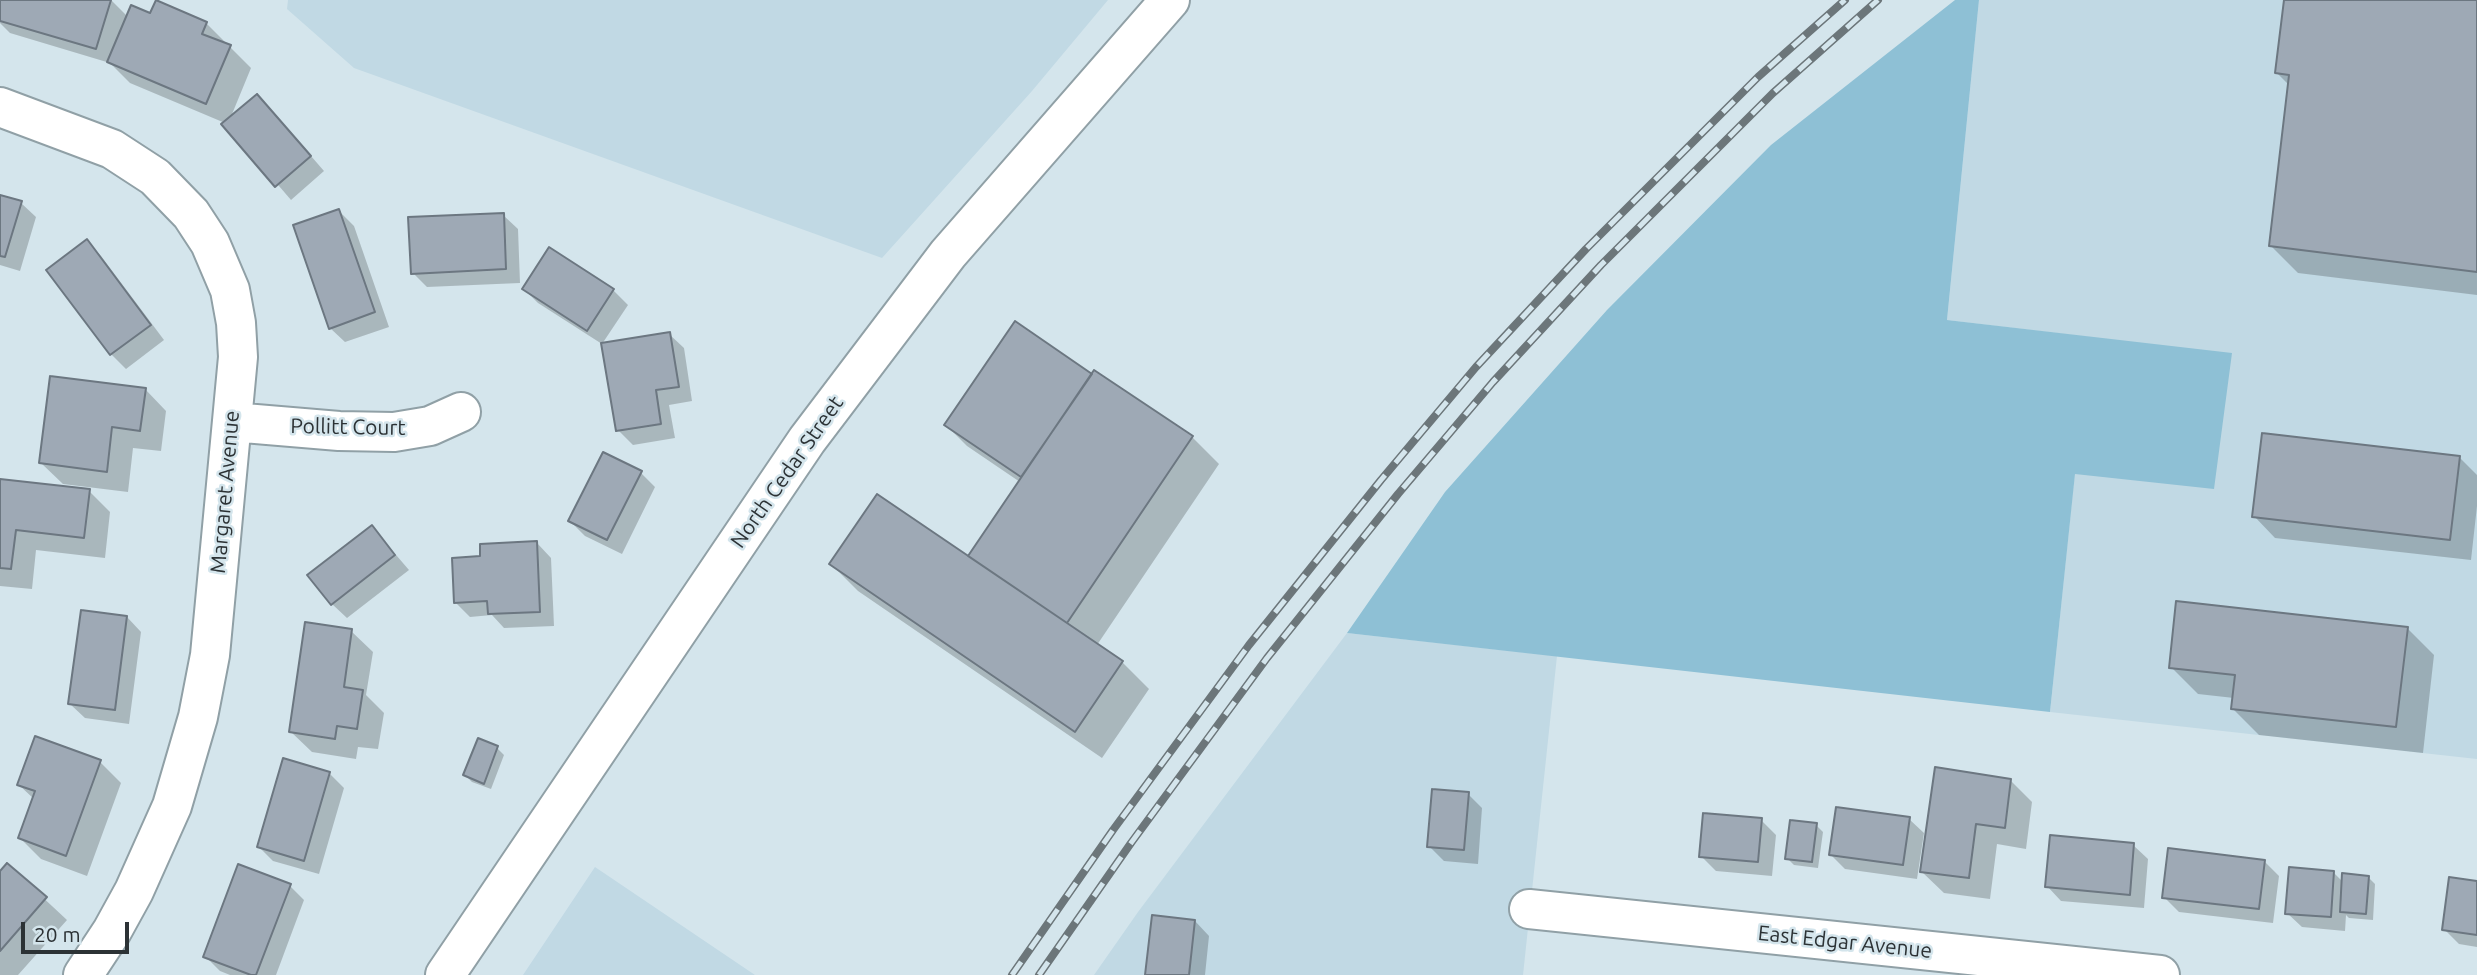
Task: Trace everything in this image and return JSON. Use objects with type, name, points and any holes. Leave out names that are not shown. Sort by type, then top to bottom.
[{"type":"street","name":"North Cedar Street","points":[[445,975],[807,440],[948,254],[1170,0]]},
{"type":"street","name":"Margaret Avenue","points":[[0,107],[112,149],[155,177],[191,214],[210,243],[230,290],[236,323],[238,357],[210,655],[198,717],[172,806],[140,879],[112,931],[83,975]]},
{"type":"street","name":"Pollitt Court","points":[[232,422],[339,431],[394,432],[430,425],[461,412]]},
{"type":"street","name":"East Edgar Avenue","points":[[1530,909],[2160,975]]},
{"type":"shaded area","points":[[288,0],[1108,0],[1032,91],[882,258],[354,68],[287,9]]},
{"type":"shaded area","points":[[1955,0],[1979,0],[1947,320],[2232,353],[2214,489],[2075,474],[2050,712],[1347,633],[1445,492],[1607,310],[1771,145]]},
{"type":"shaded area","points":[[1979,0],[2477,0],[2477,759],[2050,712],[2089,337],[1947,320]]},
{"type":"shaded area","points":[[1347,633],[1557,656],[1523,975],[1094,975],[1138,912]]},
{"type":"shaded area","points":[[595,867],[755,975],[523,975]]},
{"type":"building","points":[[0,0],[111,0],[96,49],[0,21]]},
{"type":"building","points":[[156,0],[207,22],[202,34],[231,45],[206,104],[107,62],[131,5],[150,13]]},
{"type":"building","points":[[2284,0],[2477,0],[2477,272],[2269,246],[2289,75],[2275,73]]},
{"type":"building","points":[[257,94],[311,156],[275,187],[221,124]]},
{"type":"building","points":[[0,195],[22,201],[5,257],[0,256]]},
{"type":"building","points":[[339,209],[375,312],[329,329],[293,225]]},
{"type":"building","points":[[504,213],[506,269],[411,274],[408,217]]},
{"type":"building","points":[[87,239],[151,325],[110,355],[46,270]]},
{"type":"building","points":[[549,247],[614,289],[587,331],[522,289]]},
{"type":"building","points":[[1015,321],[1092,374],[1021,477],[944,425]]},
{"type":"building","points":[[670,332],[679,387],[656,390],[661,424],[616,431],[601,343]]},
{"type":"building","points":[[1094,370],[1193,436],[1067,623],[968,556]]},
{"type":"building","points":[[50,376],[146,388],[140,431],[112,427],[107,472],[39,463]]},
{"type":"building","points":[[2262,433],[2460,456],[2450,540],[2252,517]]},
{"type":"building","points":[[603,452],[642,471],[607,540],[568,521]]},
{"type":"building","points":[[0,479],[90,489],[84,538],[16,530],[11,569],[0,568]]},
{"type":"building","points":[[877,494],[1123,661],[1075,732],[829,564]]},
{"type":"building","points":[[372,525],[395,555],[331,605],[307,575]]},
{"type":"building","points":[[537,541],[540,612],[488,614],[487,601],[454,603],[452,558],[480,556],[480,544]]},
{"type":"building","points":[[2176,601],[2408,627],[2396,727],[2231,709],[2235,675],[2169,668]]},
{"type":"building","points":[[81,610],[127,616],[115,710],[68,704]]},
{"type":"building","points":[[305,622],[352,629],[344,687],[363,690],[357,729],[337,726],[335,739],[289,732]]},
{"type":"building","points":[[35,736],[101,760],[66,856],[18,838],[35,791],[17,785]]},
{"type":"building","points":[[478,738],[498,746],[484,784],[463,775]]},
{"type":"building","points":[[283,758],[330,772],[304,861],[257,847]]},
{"type":"building","points":[[1935,767],[2011,779],[2005,828],[1976,824],[1969,878],[1920,872]]},
{"type":"building","points":[[1432,789],[1469,792],[1464,850],[1427,847]]},
{"type":"building","points":[[1836,807],[1910,817],[1903,865],[1829,855]]},
{"type":"building","points":[[1703,813],[1762,818],[1758,862],[1699,857]]},
{"type":"building","points":[[1790,820],[1817,823],[1812,862],[1785,859]]},
{"type":"building","points":[[2050,835],[2134,843],[2130,895],[2045,887]]},
{"type":"building","points":[[2168,848],[2265,860],[2259,909],[2162,898]]},
{"type":"building","points":[[7,863],[47,897],[0,951],[0,871]]},
{"type":"building","points":[[238,864],[291,884],[256,975],[203,957]]},
{"type":"building","points":[[2289,867],[2334,871],[2331,917],[2285,914]]},
{"type":"building","points":[[2342,873],[2369,876],[2366,914],[2340,912]]},
{"type":"building","points":[[2449,877],[2477,881],[2477,935],[2442,930]]},
{"type":"building","points":[[1152,915],[1195,920],[1189,975],[1145,975]]},
{"type":"railway","points":[[1012,975],[1113,830],[1249,645],[1381,480],[1476,367],[1586,249],[1758,77],[1845,0]]},
{"type":"railway","points":[[1039,975],[1131,843],[1267,658],[1398,494],[1493,382],[1601,265],[1773,93],[1878,0]]}]
